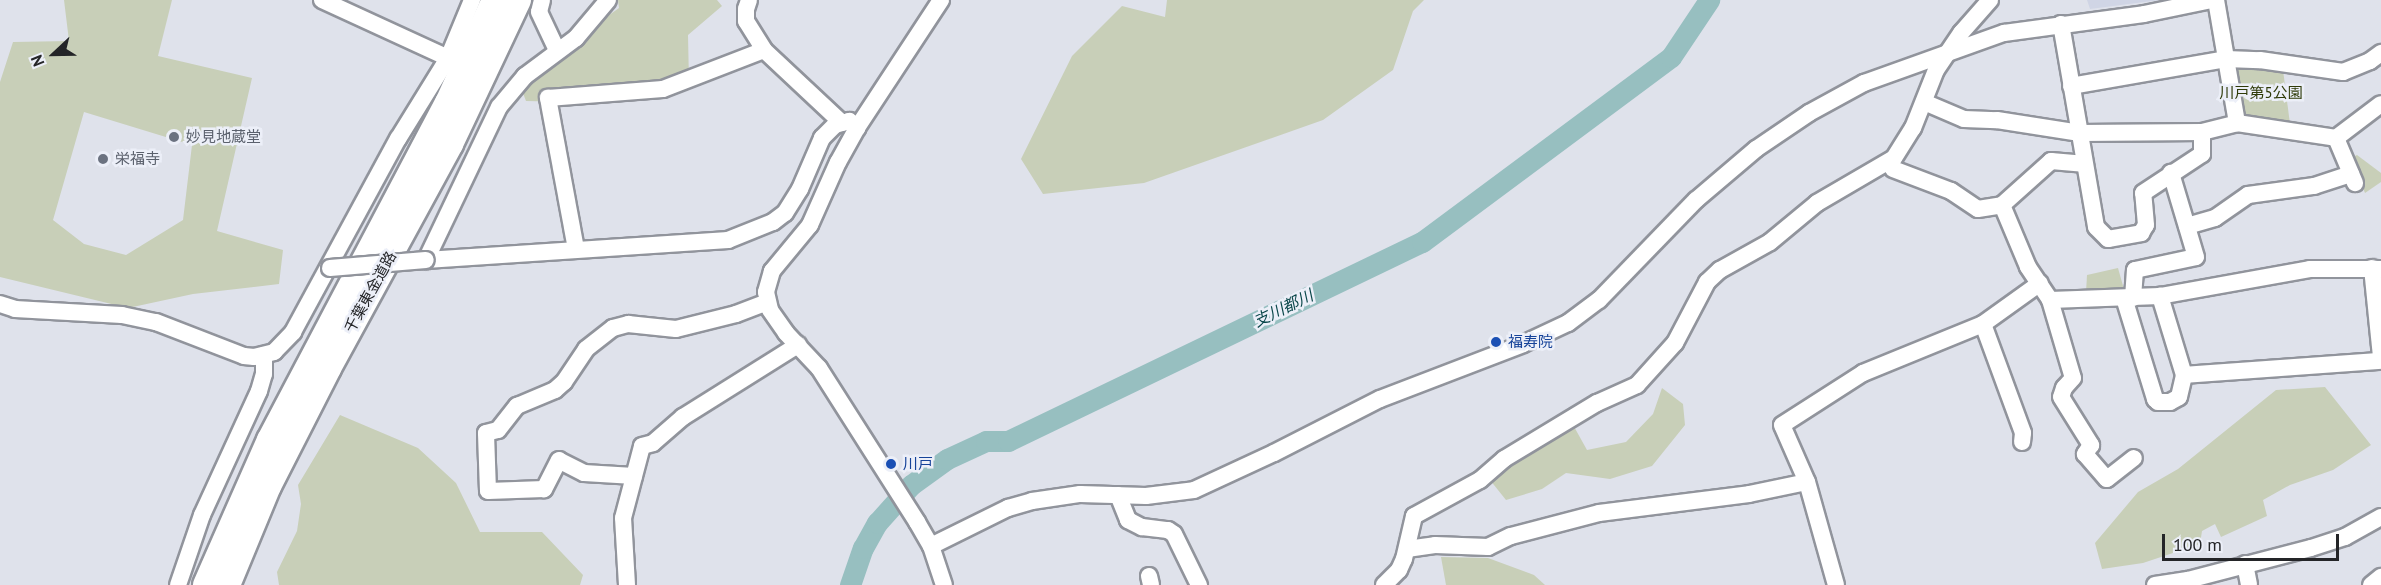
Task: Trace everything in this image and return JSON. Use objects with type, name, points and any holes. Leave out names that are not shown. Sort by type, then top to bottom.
[{"type":"highway","name":"千葉東金道路","points":[[206,585],[270,440],[448,103],[495,0]]},
{"type":"highway","name":"千葉東金道路","points":[[227,585],[268,486],[450,144],[518,0]]},
{"type":"street","points":[[322,0],[448,58]]},
{"type":"street","points":[[0,304],[15,309],[122,315],[156,322],[231,353],[254,357],[274,352],[293,332],[330,268],[398,139],[448,58],[472,0]]},
{"type":"street","points":[[542,0],[539,12],[557,50]]},
{"type":"street","points":[[426,260],[499,107],[525,76],[576,38],[608,0]]},
{"type":"street","points":[[749,0],[746,21],[765,50],[849,126]]},
{"type":"street","points":[[941,0],[849,126],[838,162],[810,225],[768,278],[767,302],[786,333],[819,368],[917,522],[931,546],[944,585]]},
{"type":"street","points":[[1384,585],[1399,570],[1407,549],[1414,516],[1480,480],[1504,459],[1597,403],[1637,385],[1647,377],[1675,343],[1707,282],[1720,270],[1770,242],[1817,203],[1894,158],[1913,128],[1936,70],[1990,0]]},
{"type":"street","points":[[931,546],[1008,508],[1032,501],[1080,494],[1179,493],[1211,483],[1380,399],[1523,344],[1568,323],[1599,300],[1696,200],[1756,149],[1836,98],[1864,83],[2004,33],[2144,14],[2211,0]]},
{"type":"street","points":[[2216,0],[2237,123]]},
{"type":"street","points":[[2061,24],[2080,133],[2083,164],[2096,227],[2108,239],[2141,233],[2146,225],[2143,193],[2202,154],[2202,132]]},
{"type":"street","points":[[576,249],[548,98],[663,89],[765,50]]},
{"type":"street","points":[[2071,86],[2226,59],[2260,60],[2343,72],[2370,61],[2381,53]]},
{"type":"street","points":[[1924,102],[1964,119],[1997,120],[2080,133],[2202,132],[2237,123],[2336,138],[2381,104]]},
{"type":"street","points":[[330,268],[728,240],[773,222],[785,213],[793,202],[822,138],[835,125],[849,126]]},
{"type":"street","points":[[2187,226],[2215,218],[2248,195],[2353,178],[2336,138]]},
{"type":"street","points":[[1893,169],[1951,191],[1978,209],[2002,205],[2051,161],[2083,164]]},
{"type":"street","points":[[2160,296],[2184,375],[2179,397],[2170,402],[2158,402],[2155,399],[2129,298],[2135,270],[2196,257],[2171,173]]},
{"type":"street","points":[[2002,205],[2028,267],[2050,300],[2073,378],[2064,388],[2061,398],[2091,445],[2085,454],[2108,479],[2134,458]]},
{"type":"street","points":[[2050,300],[2160,296],[2310,268],[2376,268],[2381,356]]},
{"type":"street","points":[[1836,585],[1808,482],[1782,425],[1863,373],[1983,324],[2040,283]]},
{"type":"street","points":[[634,476],[584,473],[559,460],[544,489],[488,491],[486,433],[498,430],[517,406],[555,390],[564,382],[586,349],[613,328],[628,324],[676,329],[736,314],[767,302]]},
{"type":"street","points":[[1983,324],[2023,433],[2022,442]]},
{"type":"street","points":[[627,585],[624,518],[642,446],[653,443],[683,417],[798,345]]},
{"type":"street","points":[[178,585],[202,515],[258,391],[264,374],[264,355]]},
{"type":"street","points":[[2184,375],[2381,361]]},
{"type":"street","points":[[1407,549],[1435,545],[1488,547],[1511,536],[1599,513],[1749,494],[1808,482]]},
{"type":"street","points":[[1118,495],[1128,520],[1142,527],[1168,531],[1173,534],[1199,585]]},
{"type":"street","points":[[2156,585],[2188,580],[2345,537],[2381,517]]},
{"type":"street","points":[[2245,564],[2249,585]]},
{"type":"street","points":[[2371,585],[2381,577]]},
{"type":"shaded area","points":[[2087,0],[2160,0],[2090,9]]},
{"type":"green space","points":[[64,0],[172,0],[158,56],[252,78],[217,231],[283,250],[279,284],[193,294],[128,308],[0,277],[0,82],[13,42],[69,41]],"holes":[[[84,112],[192,145],[183,220],[126,255],[84,244],[53,220]]]},
{"type":"green space","points":[[618,0],[717,0],[722,6],[688,35],[689,82],[677,93],[611,103],[526,101],[518,80],[619,8]]},
{"type":"green space","points":[[1167,0],[1424,0],[1413,11],[1393,70],[1323,120],[1144,183],[1043,194],[1021,159],[1072,56],[1122,6],[1165,17]]},
{"type":"green space","name":"川戸第5公園","points":[[2237,65],[2283,70],[2290,124],[2245,121],[2233,70]]},
{"type":"green space","points":[[2357,155],[2381,173],[2381,182],[2365,193],[2351,158]]},
{"type":"green space","points":[[2118,268],[2125,293],[2086,293],[2087,275]]},
{"type":"green space","points":[[2325,387],[2371,445],[2333,470],[2290,485],[2263,500],[2267,516],[2221,537],[2215,524],[2202,531],[2200,544],[2143,563],[2102,569],[2095,543],[2138,492],[2178,469],[2276,390]]},
{"type":"green space","points":[[1662,388],[1683,404],[1685,425],[1652,466],[1610,479],[1566,473],[1542,489],[1506,500],[1482,470],[1572,423],[1587,450],[1626,442],[1653,414]]},
{"type":"green space","points":[[340,415],[418,448],[456,483],[480,532],[542,532],[583,575],[580,585],[279,585],[277,572],[297,531],[301,504],[298,485]]},
{"type":"green space","points":[[1441,557],[1488,558],[1534,575],[1545,585],[1446,585]]},
{"type":"waterway","name":"支川都川","points":[[850,585],[863,548],[877,523],[911,485],[947,459],[986,441],[1008,441],[1422,242],[1671,57],[1709,0]]},
{"type":"place","name":"妙見地蔵堂","points":[[174,137]]},
{"type":"place","name":"栄福寺","points":[[103,159]]},
{"type":"place","name":"福寿院","points":[[1496,342]]},
{"type":"place","name":"川戸","points":[[891,464]]}]
